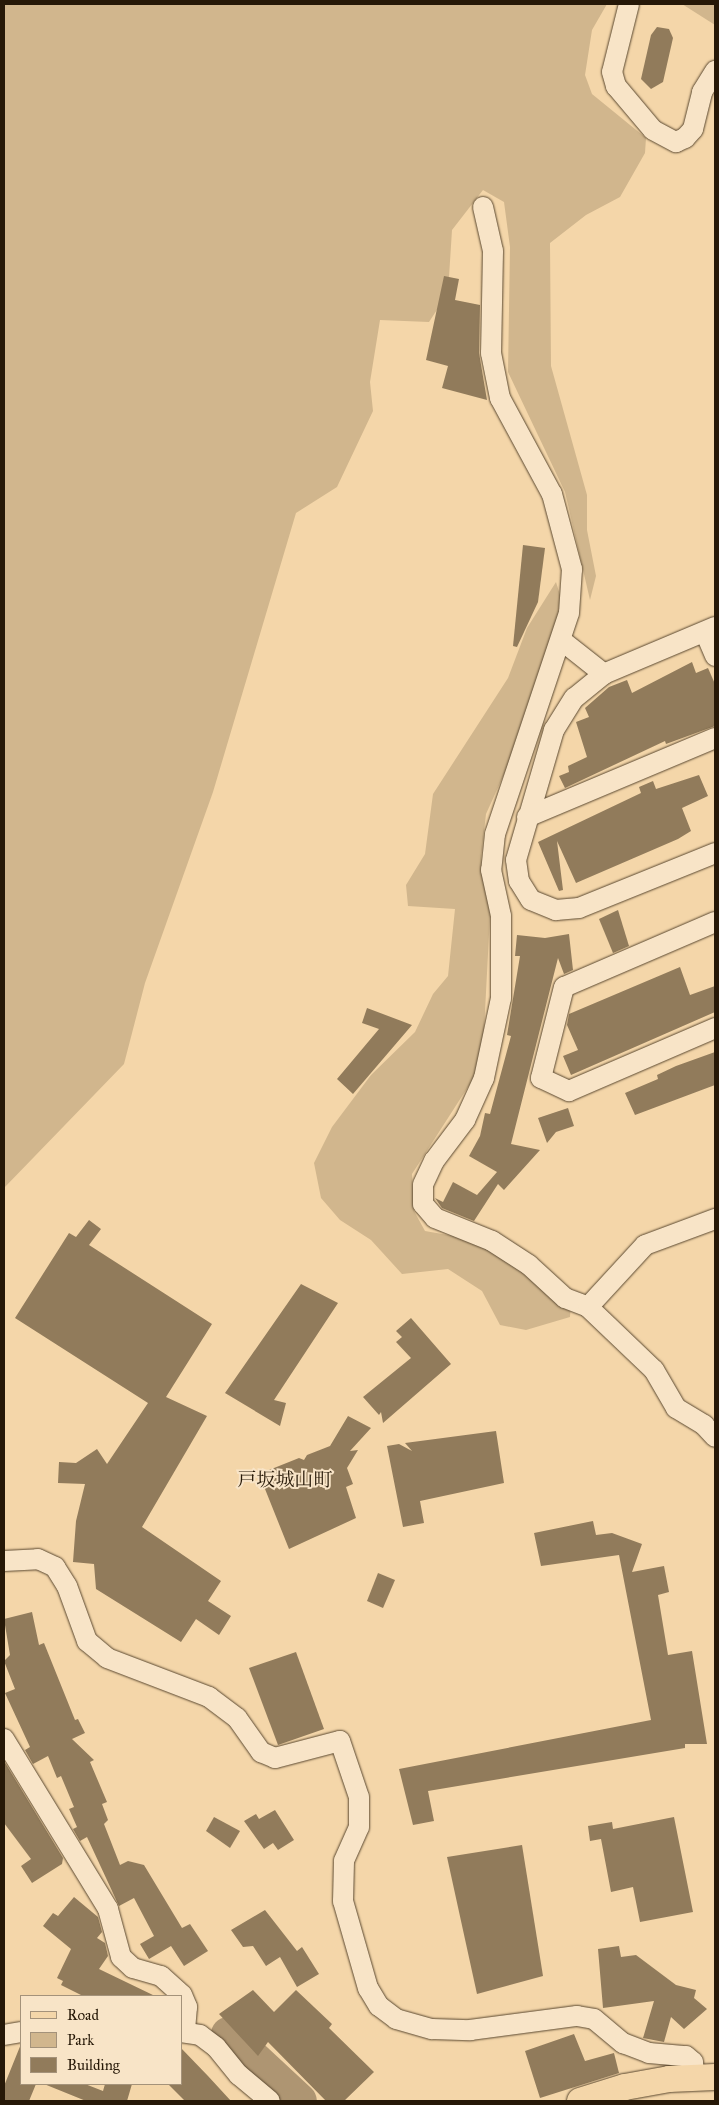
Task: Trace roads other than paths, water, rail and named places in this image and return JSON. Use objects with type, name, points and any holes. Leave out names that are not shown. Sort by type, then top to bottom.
[{"type":"main road","points":[[580,2101],[625,2087],[705,2077]]},
{"type":"street","points":[[629,4],[612,72],[616,86],[653,130],[676,142],[685,138],[693,129],[702,92],[715,71]]},
{"type":"street","points":[[483,207],[493,251],[491,353],[500,398],[552,494],[572,569],[569,613],[495,834],[491,870],[501,916],[501,998],[484,1078],[465,1120],[434,1161],[423,1185],[424,1204],[434,1218],[492,1241],[529,1265],[565,1298],[588,1307],[654,1370],[676,1408],[704,1425],[715,1437]]},
{"type":"street","points":[[715,656],[710,629],[604,674],[574,698],[554,730],[527,817],[516,860],[519,880],[531,900],[556,910],[578,908],[715,853]]},
{"type":"street","points":[[560,640],[604,674]]},
{"type":"street","points":[[527,817],[715,738]]},
{"type":"street","points":[[715,922],[564,986],[541,1078],[569,1091],[715,1028]]},
{"type":"street","points":[[588,1307],[645,1245],[715,1219]]},
{"type":"street","points":[[4,1561],[38,1559],[55,1567],[67,1586],[87,1642],[107,1658],[209,1697],[237,1718],[261,1752],[275,1758],[340,1742],[359,1797],[359,1827],[344,1861],[343,1901],[368,1988],[379,2006],[396,2019],[432,2029],[470,2030],[577,2016],[594,2019],[623,2042],[649,2053],[686,2056],[705,2077]]},
{"type":"street","points":[[4,1739],[108,1909],[121,1957],[132,1968],[161,1976],[182,1995],[187,2007],[183,2032],[200,2035],[216,2047],[240,2075],[270,2101]]},
{"type":"street","points":[[4,2035],[20,2032]]},
{"type":"waterway","points":[[228,2034],[300,2101]]},
{"type":"district","name":"戸坂城山町","points":[[285,1480]]}]
